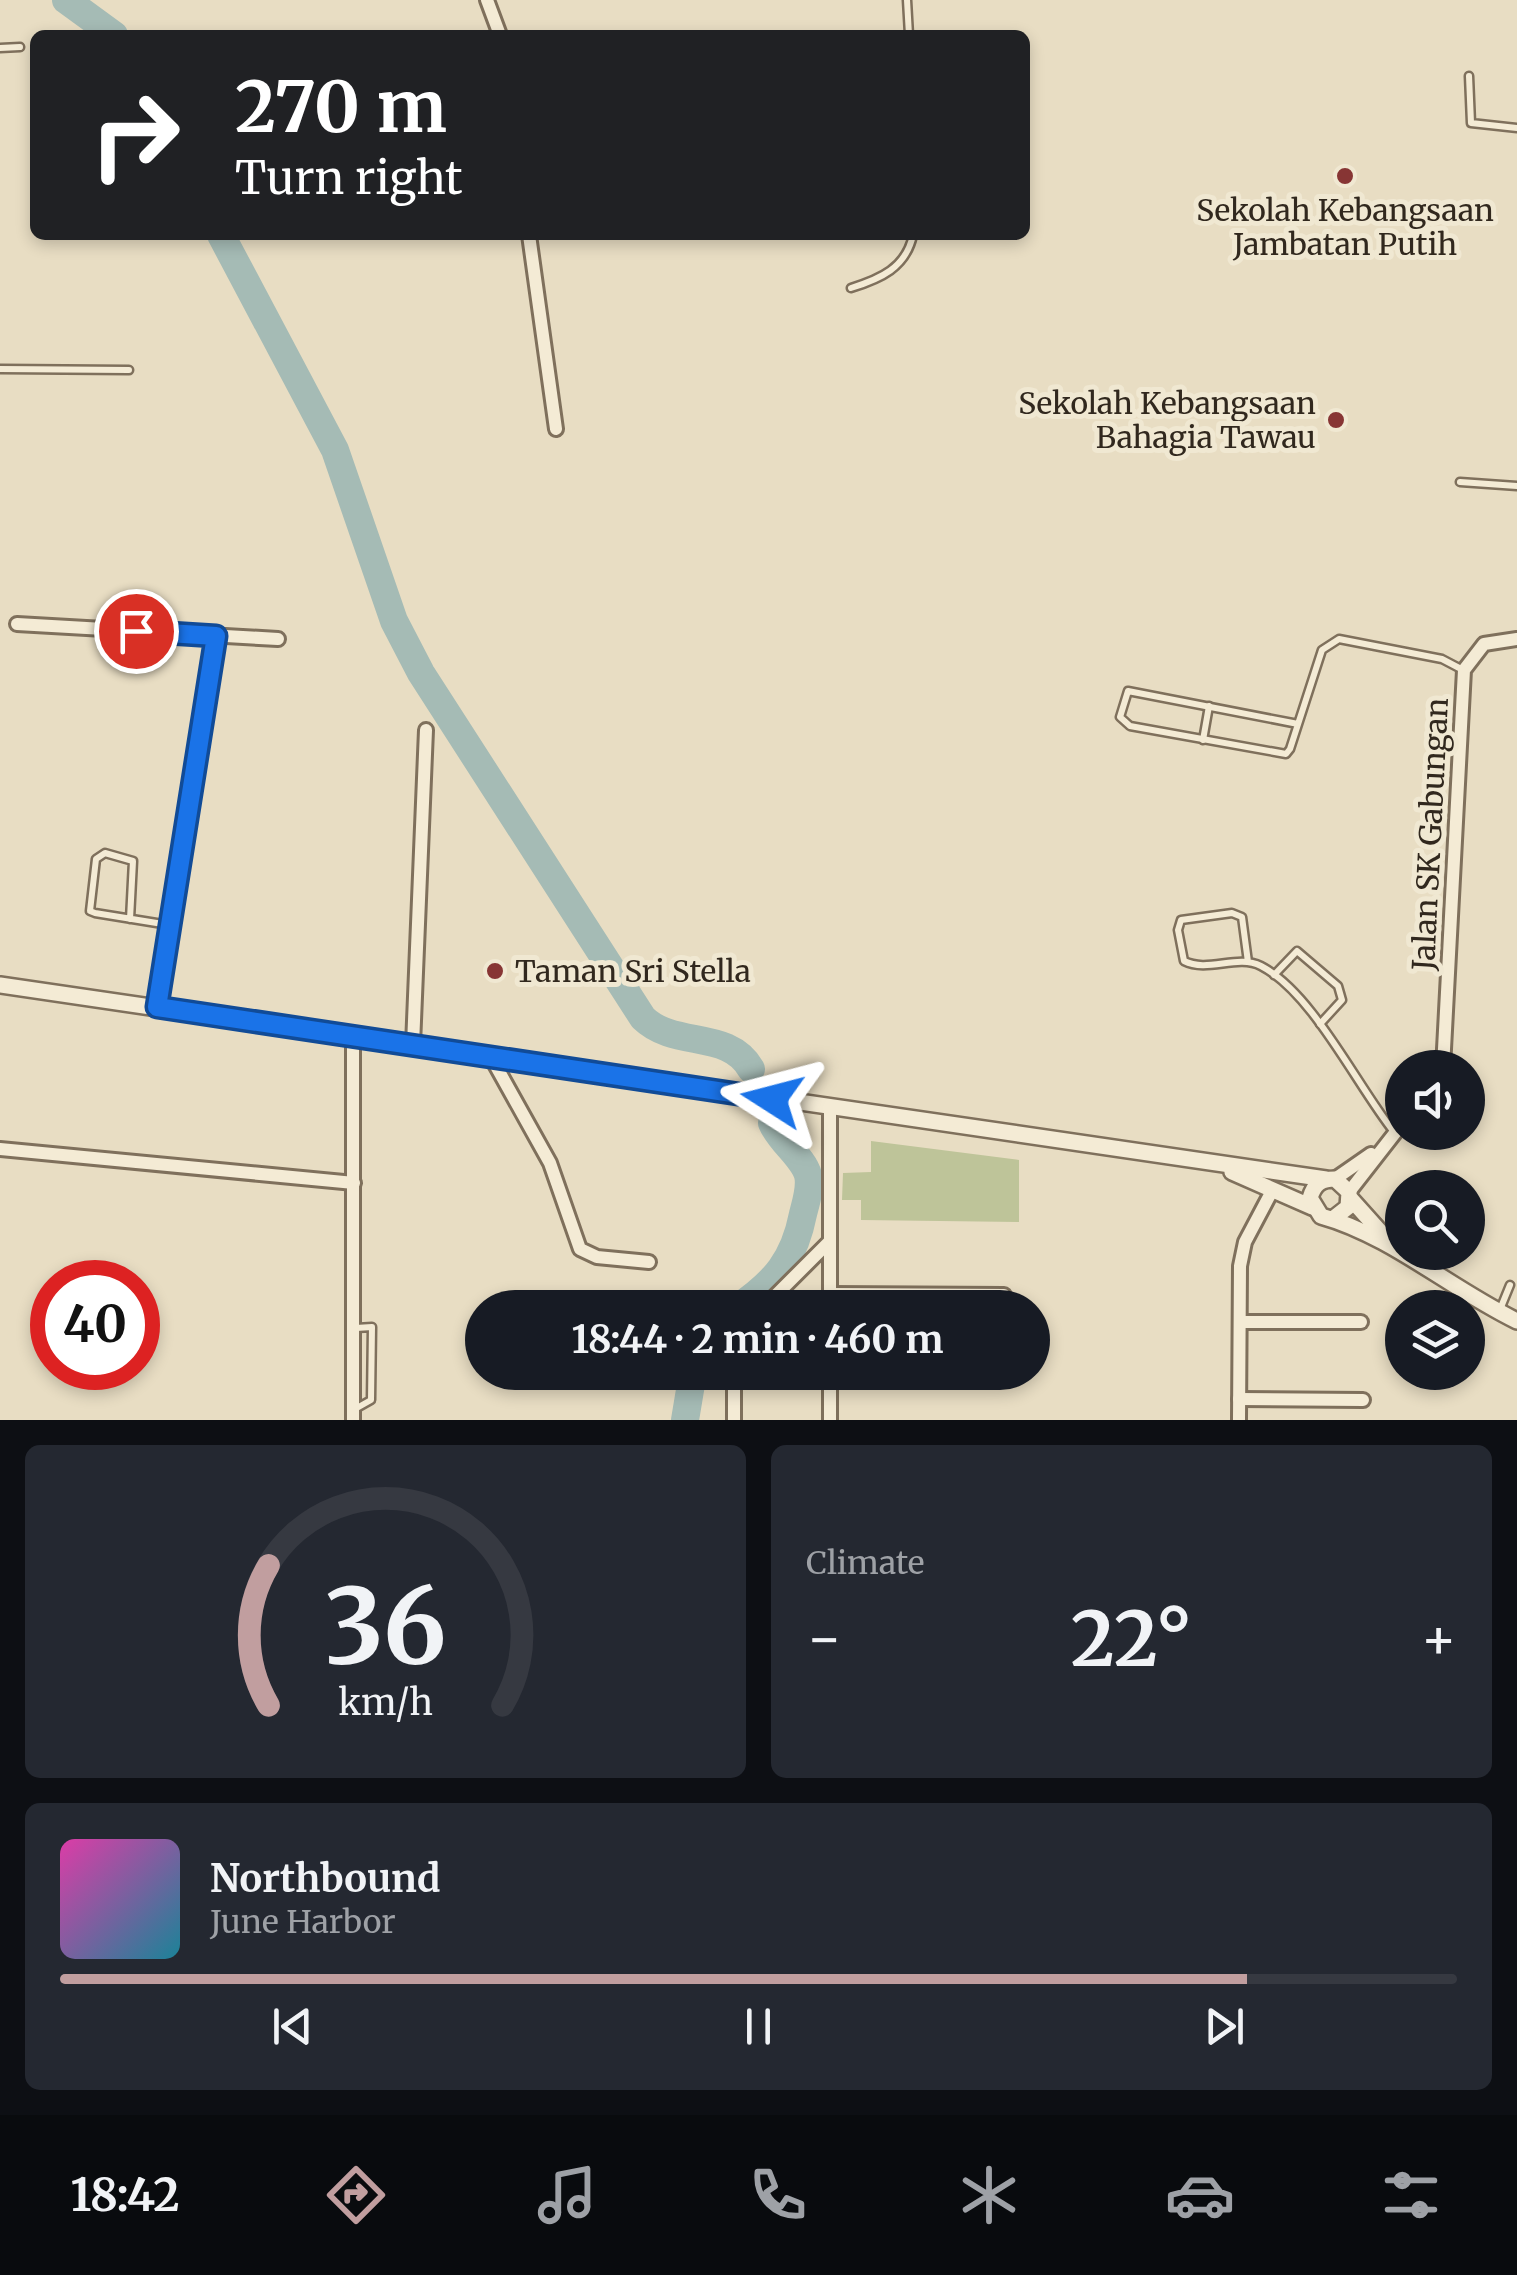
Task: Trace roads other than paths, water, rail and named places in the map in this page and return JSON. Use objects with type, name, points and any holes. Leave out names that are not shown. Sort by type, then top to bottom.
[{"type":"street","points":[[487,0],[498,30]]},
{"type":"street","points":[[530,240],[556,429]]},
{"type":"street","points":[[17,624],[278,639]]},
{"type":"street","points":[[157,1007],[216,636]]},
{"type":"street","name":"Jalan SK Gabungan","points":[[1444,1050],[1465,667],[1484,644],[1517,639]]},
{"type":"street","points":[[413,1045],[426,730]]},
{"type":"street","points":[[0,985],[1330,1179],[1350,1195],[1385,1237]]},
{"type":"street","points":[[352,1036],[353,1415]]},
{"type":"street","points":[[490,1057],[550,1163],[580,1249],[597,1257],[648,1262]]},
{"type":"street","points":[[830,1108],[830,1290]]},
{"type":"street","points":[[1334,1218],[1345,1212],[1350,1195],[1385,1143]]},
{"type":"street","points":[[1312,1206],[1312,1190],[1381,1147]]},
{"type":"street","points":[[0,1149],[354,1183]]},
{"type":"street","points":[[1200,1160],[1312,1206],[1321,1216],[1334,1218],[1385,1244]]},
{"type":"street","points":[[1239,1420],[1245,1242],[1273,1190]]},
{"type":"street","points":[[781,1290],[830,1241]]},
{"type":"street","points":[[1430,1270],[1517,1320]]},
{"type":"street","points":[[1240,1322],[1361,1322]]},
{"type":"street","points":[[734,1390],[734,1420]]},
{"type":"street","points":[[830,1390],[830,1420]]},
{"type":"street","points":[[1239,1399],[1363,1400]]},
{"type":"lane","points":[[907,0],[909,30]]},
{"type":"lane","points":[[0,48],[20,47]]},
{"type":"lane","points":[[1469,76],[1471,123],[1517,128]]},
{"type":"lane","points":[[851,288],[881,279],[899,265],[910,240]]},
{"type":"lane","points":[[0,370],[129,370]]},
{"type":"lane","points":[[1460,482],[1517,486]]},
{"type":"lane","points":[[1298,724],[1128,691],[1120,717],[1130,726],[1286,754],[1298,724],[1322,650],[1338,639],[1465,667]]},
{"type":"lane","points":[[1202,740],[1208,706]]},
{"type":"lane","points":[[130,918],[134,861],[105,854],[96,859],[89,906],[95,913],[170,925]]},
{"type":"lane","points":[[1248,962],[1242,917],[1232,913],[1181,920],[1178,930],[1184,961],[1193,965],[1248,962],[1274,975],[1320,1024],[1385,1111]]},
{"type":"lane","points":[[1274,975],[1297,950],[1338,986],[1342,1000],[1320,1024]]},
{"type":"lane","points":[[1499,1312],[1510,1285]]},
{"type":"waterway","points":[[66,0],[107,30]]},
{"type":"waterway","points":[[224,240],[335,450],[394,621],[421,673],[643,1018],[670,1033],[729,1049],[751,1069]]},
{"type":"waterway","points":[[761,1290],[781,1268],[794,1244],[809,1180],[805,1168],[772,1123]]},
{"type":"waterway","points":[[685,1420],[690,1390]]},
{"type":"place","name":"Sekolah Kebangsaan Jambatan Putih","points":[[1345,176]]},
{"type":"place","name":"Sekolah Kebangsaan Bahagia Tawau","points":[[1336,420]]},
{"type":"place","name":"Taman Sri Stella","points":[[495,971]]}]
